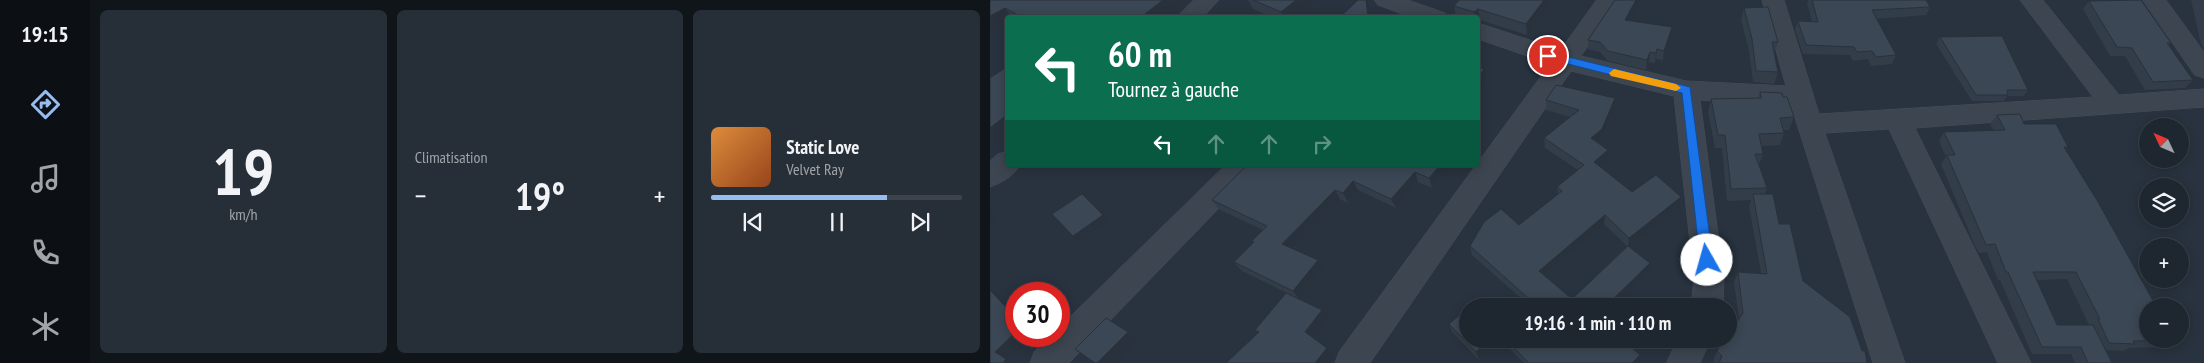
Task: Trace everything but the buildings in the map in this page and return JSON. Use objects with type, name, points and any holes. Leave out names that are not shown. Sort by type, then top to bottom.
[{"type":"street","points":[[1190,15],[1208,0]]},
{"type":"street","points":[[1351,363],[1566,62],[1608,0]]},
{"type":"street","points":[[1773,0],[1809,124],[1889,363]]},
{"type":"street","points":[[2031,0],[2112,104]]},
{"type":"street","points":[[2154,0],[2171,9],[2204,69]]},
{"type":"street","points":[[1396,6],[1427,15]]},
{"type":"street","points":[[1480,32],[1566,62],[1686,90],[1802,96]]},
{"type":"street","points":[[1686,90],[1709,280],[1708,298]]},
{"type":"street","points":[[1809,124],[1898,120],[2204,98]]},
{"type":"street","points":[[1898,120],[2015,363]]},
{"type":"street","points":[[990,176],[1005,164]]},
{"type":"street","points":[[1046,363],[1241,167]]},
{"type":"street","points":[[1683,363],[1690,348]]},
{"type":"slow traffic","points":[[1614,73],[1676,88]]},
{"type":"route","points":[[1548,56],[1566,62],[1686,90],[1707,260]]}]
